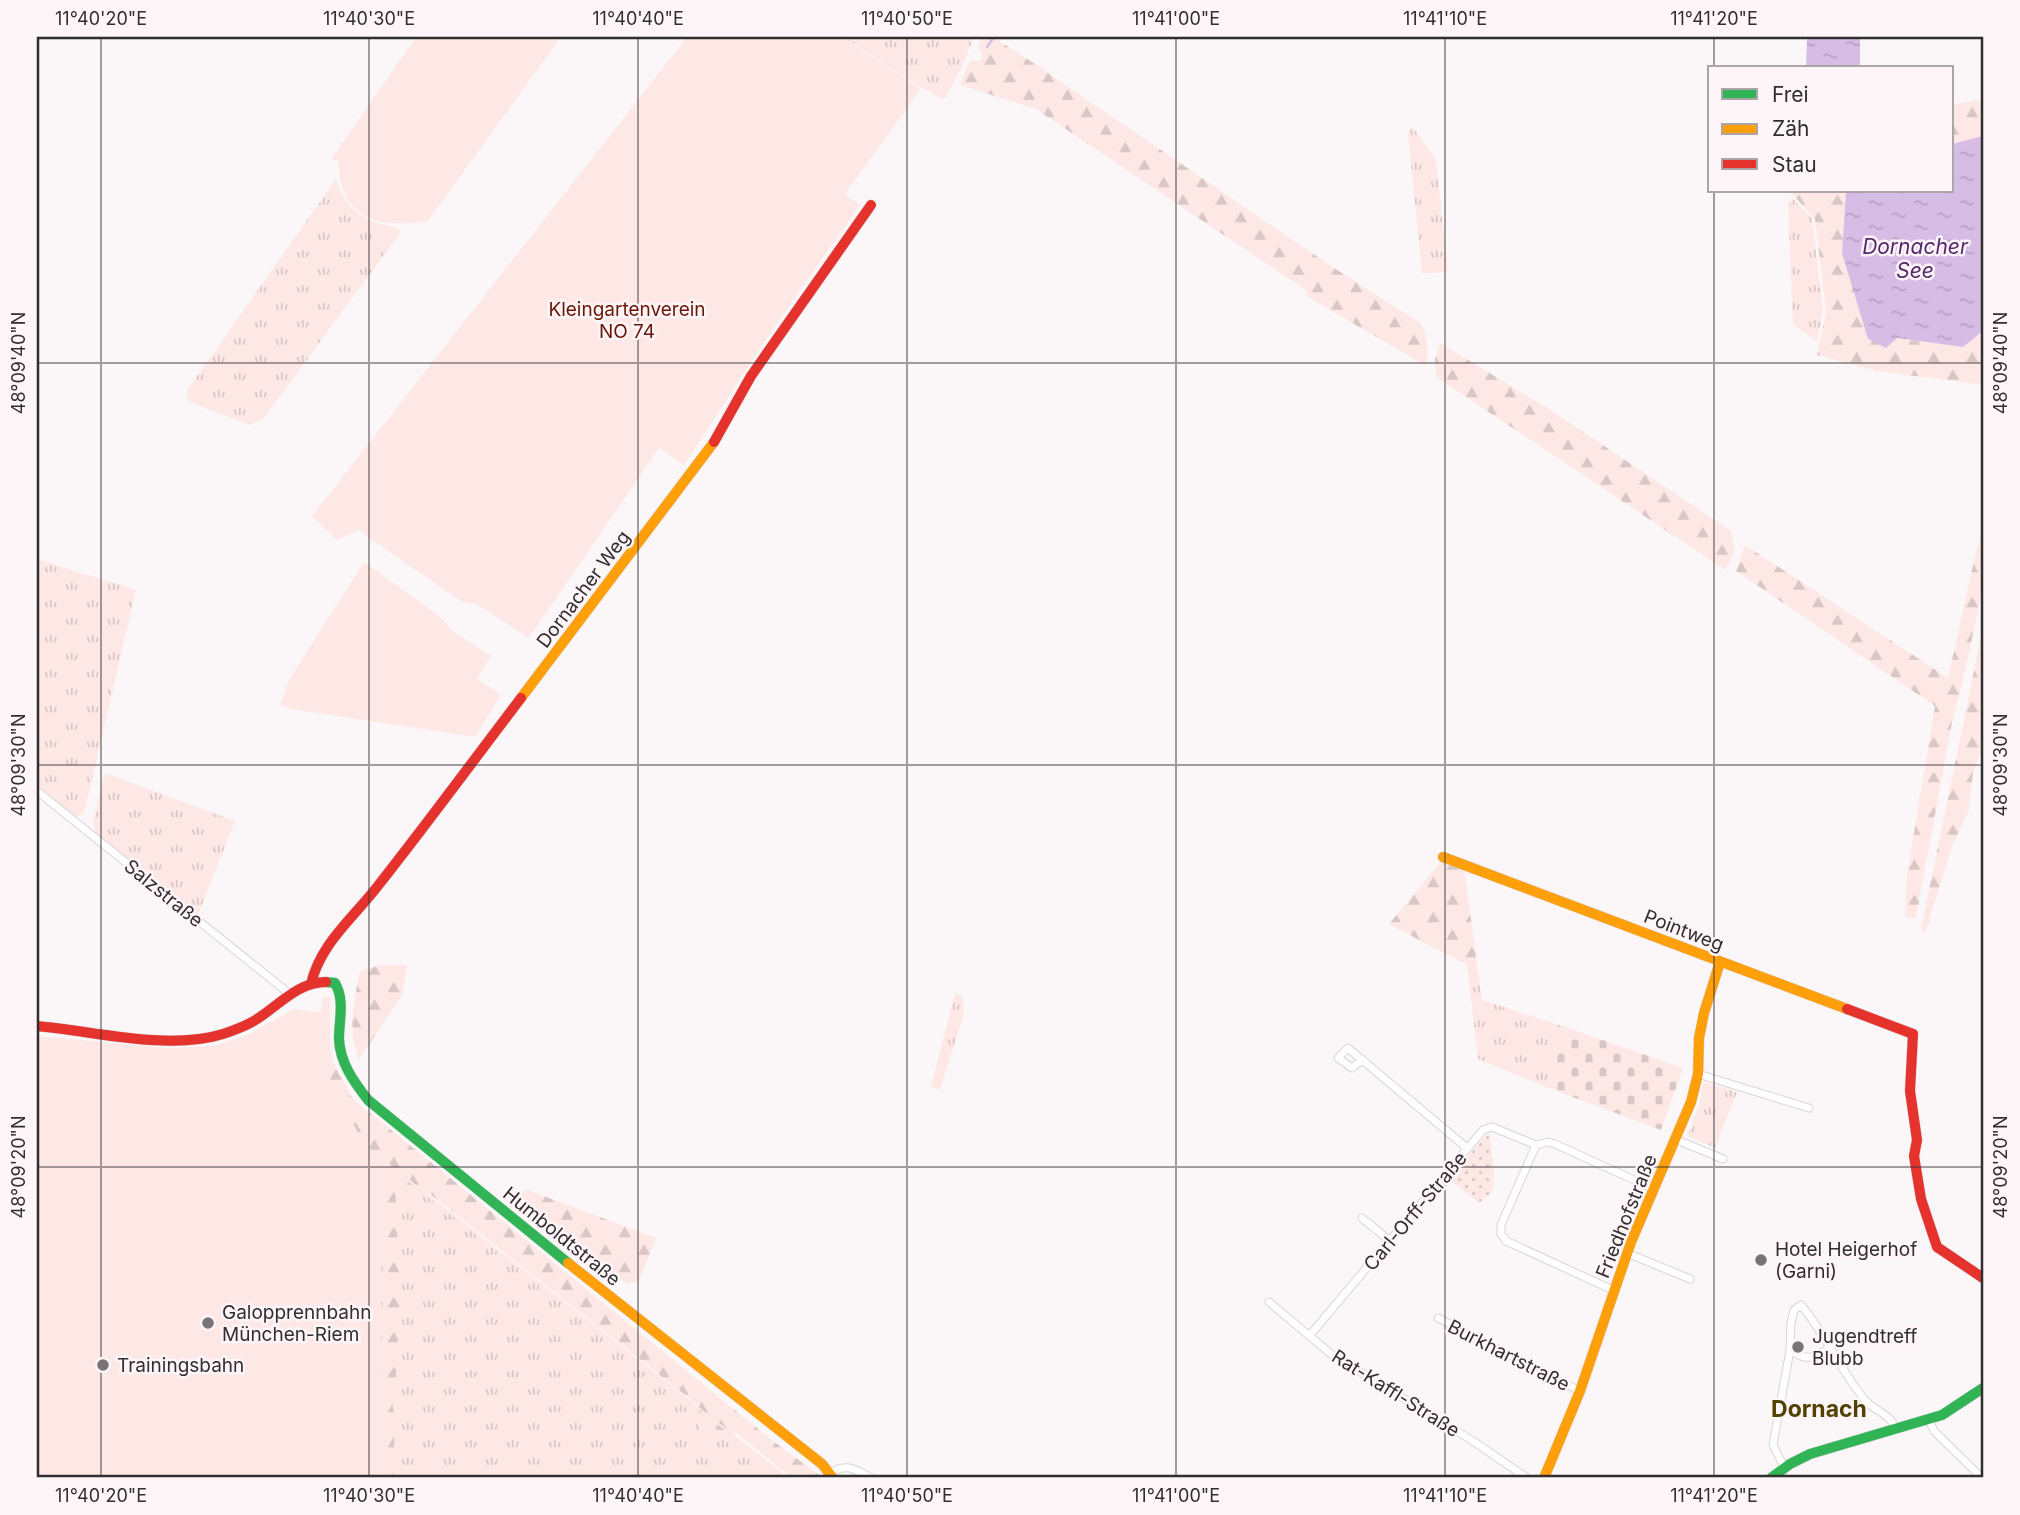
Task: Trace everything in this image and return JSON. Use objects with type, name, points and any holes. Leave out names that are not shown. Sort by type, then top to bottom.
[{"type":"street","name":"Dornacher Weg","points":[[311,984],[312,975],[339,930],[375,890],[690,476],[713,443],[751,376],[871,205]]},
{"type":"street","name":"Salzstraße","points":[[37,792],[291,995]]},
{"type":"street","name":"Pointweg","points":[[1443,857],[1913,1034],[1910,1091],[1917,1140],[1914,1156],[1932,1237],[1983,1278]]},
{"type":"street","name":"Friedhofstraße","points":[[1544,1478],[1580,1391],[1627,1253],[1691,1102],[1698,1074],[1699,1038],[1704,1013],[1720,962]]},
{"type":"street","name":"Humboldtstraße","points":[[311,984],[327,980],[335,983],[340,995],[340,1047],[345,1065],[354,1083],[368,1100],[831,1476]]},
{"type":"street","points":[[37,1026],[171,1039],[220,1035],[251,1023],[311,984]]},
{"type":"street","points":[[1362,1060],[1467,1148]]},
{"type":"street","points":[[1698,1074],[1809,1108]]},
{"type":"street","name":"Carl-Orff-Straße","points":[[1310,1335],[1483,1129],[1492,1127],[1536,1144]]},
{"type":"street","points":[[1675,1139],[1723,1159]]},
{"type":"street","points":[[1615,1291],[1503,1238],[1501,1225],[1536,1144],[1555,1144],[1654,1189]]},
{"type":"street","points":[[1362,1218],[1390,1241]]},
{"type":"street","points":[[1627,1253],[1690,1279]]},
{"type":"street","name":"Rat-Kaffl-Straße","points":[[1269,1302],[1331,1354],[1473,1441],[1527,1478]]},
{"type":"street","points":[[1784,1467],[1773,1445],[1790,1350],[1791,1323],[1794,1310],[1801,1305],[1831,1348],[1836,1362],[1867,1403],[1894,1423],[1896,1429]]},
{"type":"street","name":"Burkhartstraße","points":[[1438,1318],[1580,1391]]},
{"type":"street","points":[[1790,1350],[1799,1357],[1816,1357],[1831,1348]]},
{"type":"street","points":[[1771,1478],[1784,1467],[1828,1446],[1930,1420],[1948,1412],[1983,1388]]},
{"type":"street","points":[[1930,1420],[1934,1430],[1982,1478]]},
{"type":"street","points":[[831,1476],[841,1466],[848,1466],[872,1478]]},
{"type":"green space","points":[[416,37],[561,37],[428,221],[378,221],[354,208],[346,196],[338,162],[332,158]]},
{"type":"green space","name":"Kleingartenverein NO 74","points":[[687,37],[842,37],[921,89],[845,194],[860,205],[771,332],[684,465],[659,448],[529,638],[476,604],[462,602],[358,530],[337,540],[312,516]]},
{"type":"green space","points":[[843,37],[974,37],[944,100]]},
{"type":"green space","points":[[982,37],[993,37],[1032,62],[1328,264],[1420,323],[1427,344],[1426,366],[1306,296],[1307,291],[1036,109],[960,85],[970,60],[981,61],[982,54],[978,47]]},
{"type":"green space","points":[[1977,100],[1983,104],[1983,136],[1954,143],[1954,105]]},
{"type":"green space","points":[[1412,126],[1436,160],[1448,272],[1422,273],[1408,134]]},
{"type":"green space","points":[[336,179],[347,202],[358,213],[401,232],[264,418],[250,425],[189,402],[186,392]]},
{"type":"green space","points":[[1793,192],[1846,192],[1842,253],[1897,338],[1963,347],[1983,331],[1983,385],[1877,371],[1817,355],[1826,311],[1815,219]]},
{"type":"green space","points":[[1792,198],[1812,218],[1823,310],[1817,342],[1793,324],[1788,207]]},
{"type":"green space","points":[[1440,343],[1549,409],[1731,531],[1735,551],[1725,570],[1436,377],[1435,359]]},
{"type":"green space","points":[[1983,529],[1983,587],[1952,722],[1916,918],[1905,917],[1907,875],[1935,706],[1736,571],[1745,545],[1948,678]]},
{"type":"green space","points":[[37,559],[136,590],[84,814],[74,818],[37,786]]},
{"type":"green space","points":[[364,562],[438,615],[454,632],[491,656],[477,679],[501,695],[475,737],[291,709],[280,705],[290,678]]},
{"type":"green space","points":[[1983,627],[1983,748],[1973,772],[1969,810],[1953,844],[1925,933],[1921,929]]},
{"type":"green space","points":[[105,773],[235,821],[198,915],[96,833],[93,822]]},
{"type":"green space","points":[[1442,860],[1464,868],[1478,971],[1389,924]]},
{"type":"green space","points":[[381,965],[407,965],[402,996],[359,1059],[352,1026],[360,971]]},
{"type":"green space","points":[[1467,965],[1478,971],[1482,1000],[1568,1028],[1546,1087],[1478,1059]]},
{"type":"green space","points":[[955,993],[963,997],[964,1014],[940,1090],[931,1087]]},
{"type":"green space","points":[[323,996],[330,997],[330,1049],[333,1062],[353,1099],[773,1441],[823,1478],[792,1478],[736,1433],[707,1440],[699,1431],[699,1406],[430,1194],[395,1182],[400,1303],[396,1376],[391,1396],[395,1419],[393,1478],[380,1478],[383,1262],[376,1232],[350,1196],[319,1023]]},
{"type":"green space","name":"Galopprennbahn München-Riem","points":[[294,1009],[325,1013],[330,1079],[364,1144],[789,1478],[392,1169],[383,1168],[378,1478],[37,1478],[37,1036],[168,1048],[214,1046],[247,1035]]},
{"type":"green space","points":[[1568,1028],[1683,1068],[1661,1130],[1546,1087]]},
{"type":"green space","points":[[1703,1082],[1737,1092],[1715,1148],[1687,1136],[1700,1102]]},
{"type":"green space","points":[[1490,1134],[1494,1177],[1492,1192],[1479,1203],[1449,1179],[1486,1135]]},
{"type":"green space","points":[[382,1168],[392,1168],[786,1478],[378,1478]]},
{"type":"green space","points":[[525,1189],[656,1238],[639,1281],[627,1284],[516,1199]]},
{"type":"water","points":[[1807,38],[1860,38],[1860,66],[1806,66]]},
{"type":"water","name":"Dornacher See","points":[[1983,136],[1983,331],[1963,347],[1897,338],[1886,348],[1868,339],[1842,253],[1846,192],[1954,192],[1954,143]]},
{"type":"waterway","points":[[987,47],[994,37]]},
{"type":"traffic: fast","points":[[326,982],[335,983],[340,996],[339,1039],[342,1056],[353,1079],[368,1100],[568,1263]]},
{"type":"traffic: fast","points":[[1771,1478],[1810,1454],[1942,1415],[1983,1388]]},
{"type":"traffic: slow","points":[[521,698],[714,442]]},
{"type":"traffic: slow","points":[[1443,857],[1847,1009]]},
{"type":"traffic: slow","points":[[1544,1478],[1580,1391],[1631,1242],[1691,1102],[1698,1074],[1699,1038],[1704,1013],[1720,962]]},
{"type":"traffic: slow","points":[[568,1263],[822,1464],[833,1478]]},
{"type":"traffic: jam","points":[[714,442],[751,376],[871,205]]},
{"type":"traffic: jam","points":[[311,984],[322,956],[338,932],[395,864],[521,698]]},
{"type":"traffic: jam","points":[[37,1026],[155,1040],[202,1039],[245,1026],[298,990],[326,982]]},
{"type":"traffic: jam","points":[[1847,1009],[1913,1034],[1910,1091],[1917,1140],[1914,1156],[1921,1199],[1937,1247],[1983,1278]]},
{"type":"place","name":"Hotel Heigerhof (Garni)","points":[[1761,1260]]},
{"type":"place","name":"Galopprennbahn München-Riem","points":[[208,1323]]},
{"type":"place","name":"Jugendtreff Blubb","points":[[1798,1347]]},
{"type":"place","name":"Trainingsbahn","points":[[103,1365]]},
{"type":"district","name":"Dornach","points":[[1819,1409]]}]
